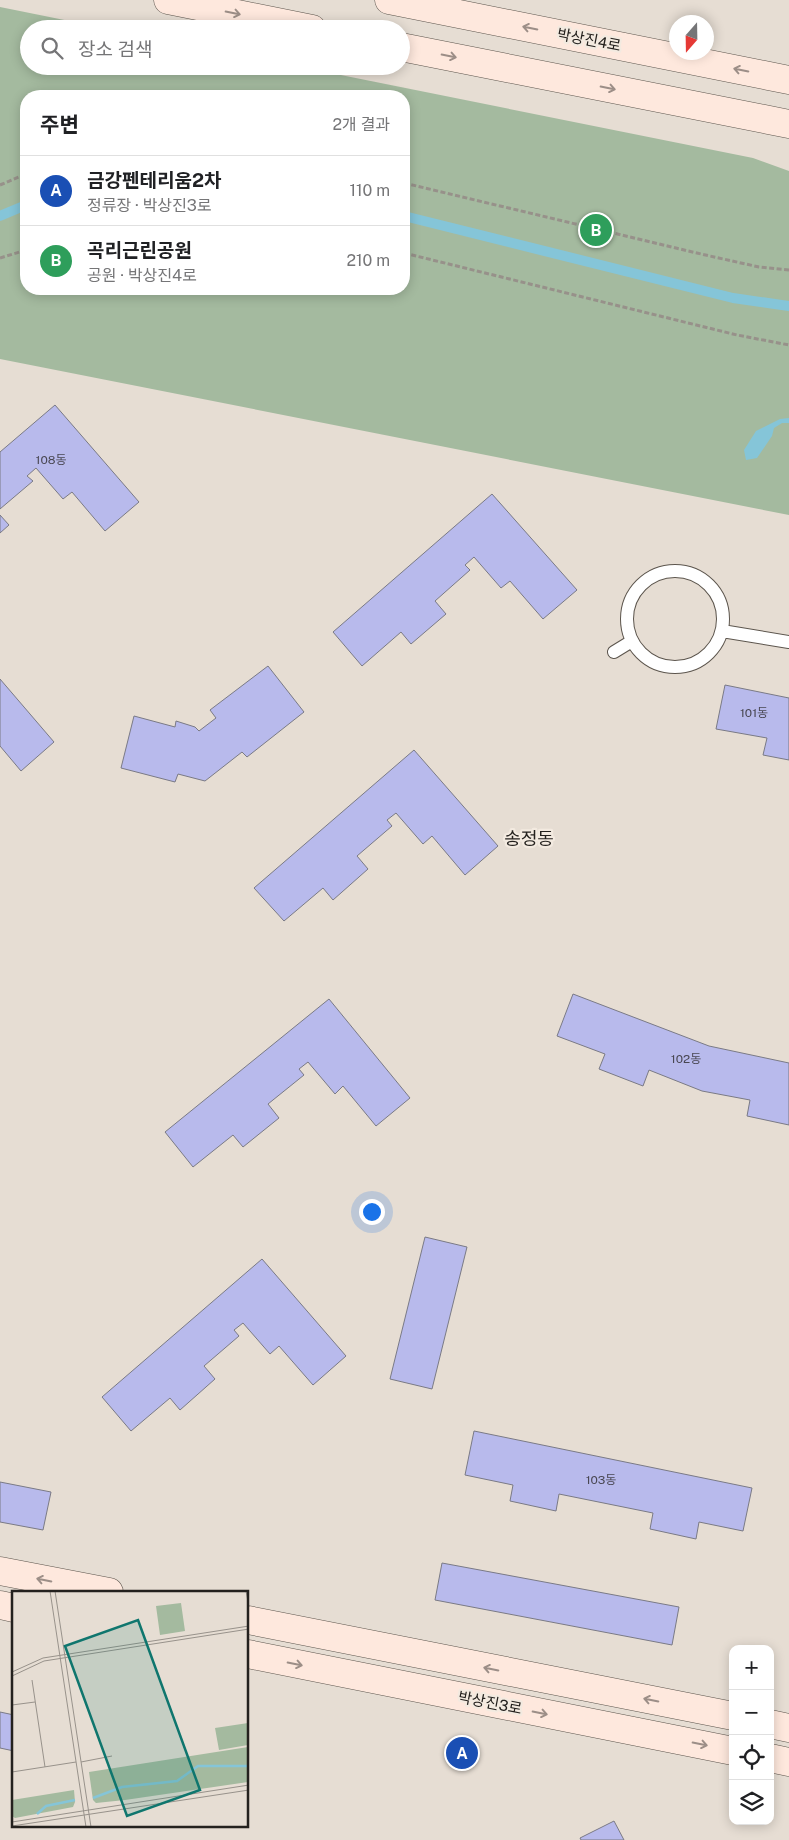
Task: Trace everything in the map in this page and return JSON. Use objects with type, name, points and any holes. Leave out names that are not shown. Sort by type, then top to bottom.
[{"type":"street","points":[[168,0],[267,20]]},
{"type":"street","name":"박상진4로","points":[[389,0],[789,80]]},
{"type":"street","points":[[410,49],[789,124]]},
{"type":"street","points":[[0,1571],[104,1591]]},
{"type":"street","points":[[249,1620],[729,1715]]},
{"type":"street","name":"박상진3로","points":[[249,1654],[729,1750]]},
{"type":"street","points":[[774,1725],[789,1728]]},
{"type":"street","points":[[774,1759],[789,1762]]},
{"type":"lane","points":[[677,570],[691,573],[704,579],[714,590],[721,602],[724,617],[722,631],[717,644],[707,655],[695,663],[681,667],[666,666],[653,662],[641,653],[632,641],[628,628],[627,613],[631,599],[638,587],[649,578],[662,572],[677,570]]},
{"type":"lane","points":[[722,631],[789,642]]},
{"type":"lane","points":[[614,652],[632,641]]},
{"type":"path","points":[[0,185],[20,177]]},
{"type":"path","points":[[410,185],[759,267],[789,270]]},
{"type":"path","points":[[0,258],[20,252]]},
{"type":"path","points":[[410,254],[737,335],[789,345]]},
{"type":"green space","points":[[0,7],[64,20],[20,20],[20,75],[341,75],[753,158],[789,171],[789,515],[0,359]]},
{"type":"water","points":[[789,418],[789,423],[782,423],[774,428],[772,436],[757,458],[746,460],[744,450],[756,431],[780,419]]},
{"type":"building","points":[[55,405],[139,502],[105,531],[72,492],[63,499],[36,468],[27,476],[33,481],[0,509],[0,452]]},
{"type":"building","points":[[492,494],[577,590],[543,619],[510,581],[501,588],[474,557],[465,565],[470,570],[435,601],[446,614],[411,644],[401,632],[362,666],[333,632]]},
{"type":"building","points":[[0,515],[9,525],[0,533]]},
{"type":"building","points":[[268,666],[304,712],[247,757],[242,752],[205,781],[178,774],[175,782],[121,768],[134,716],[175,727],[176,721],[195,727],[199,731],[216,718],[210,710]]},
{"type":"building","points":[[0,679],[54,742],[21,771],[0,746]]},
{"type":"building","points":[[725,685],[789,698],[789,760],[763,755],[767,738],[716,729]]},
{"type":"building","points":[[414,750],[498,846],[465,875],[432,836],[423,844],[396,813],[387,820],[392,826],[357,856],[368,869],[333,900],[323,888],[284,921],[254,888]]},
{"type":"building","points":[[573,994],[709,1046],[789,1063],[789,1125],[747,1116],[750,1100],[702,1091],[649,1070],[643,1086],[599,1069],[605,1054],[557,1036]]},
{"type":"building","points":[[329,999],[410,1098],[376,1126],[343,1086],[335,1094],[308,1062],[299,1069],[304,1075],[268,1104],[279,1118],[243,1147],[233,1135],[193,1167],[165,1132]]},
{"type":"building","points":[[425,1237],[467,1247],[432,1389],[390,1379]]},
{"type":"building","points":[[262,1259],[346,1356],[313,1385],[279,1346],[270,1354],[243,1323],[234,1330],[239,1336],[204,1366],[215,1379],[180,1410],[170,1398],[131,1431],[102,1397]]},
{"type":"building","points":[[474,1431],[752,1488],[743,1531],[699,1522],[696,1539],[650,1529],[653,1513],[559,1494],[556,1511],[510,1501],[513,1485],[465,1475]]},
{"type":"building","points":[[0,1482],[51,1492],[43,1530],[0,1522]]},
{"type":"building","points":[[442,1563],[679,1607],[672,1645],[435,1600]]},
{"type":"building","points":[[0,1712],[12,1715],[12,1751],[0,1748]]},
{"type":"building","points":[[614,1821],[624,1840],[581,1840],[580,1838]]},
{"type":"waterway","points":[[0,216],[20,208]]},
{"type":"waterway","points":[[410,217],[733,298],[789,306]]},
{"type":"place","name":"곡리근린공원","points":[[596,230]]},
{"type":"place","name":"금강펜테리움2차","points":[[462,1753]]},
{"type":"district","name":"송정동","points":[[529,839]]}]
